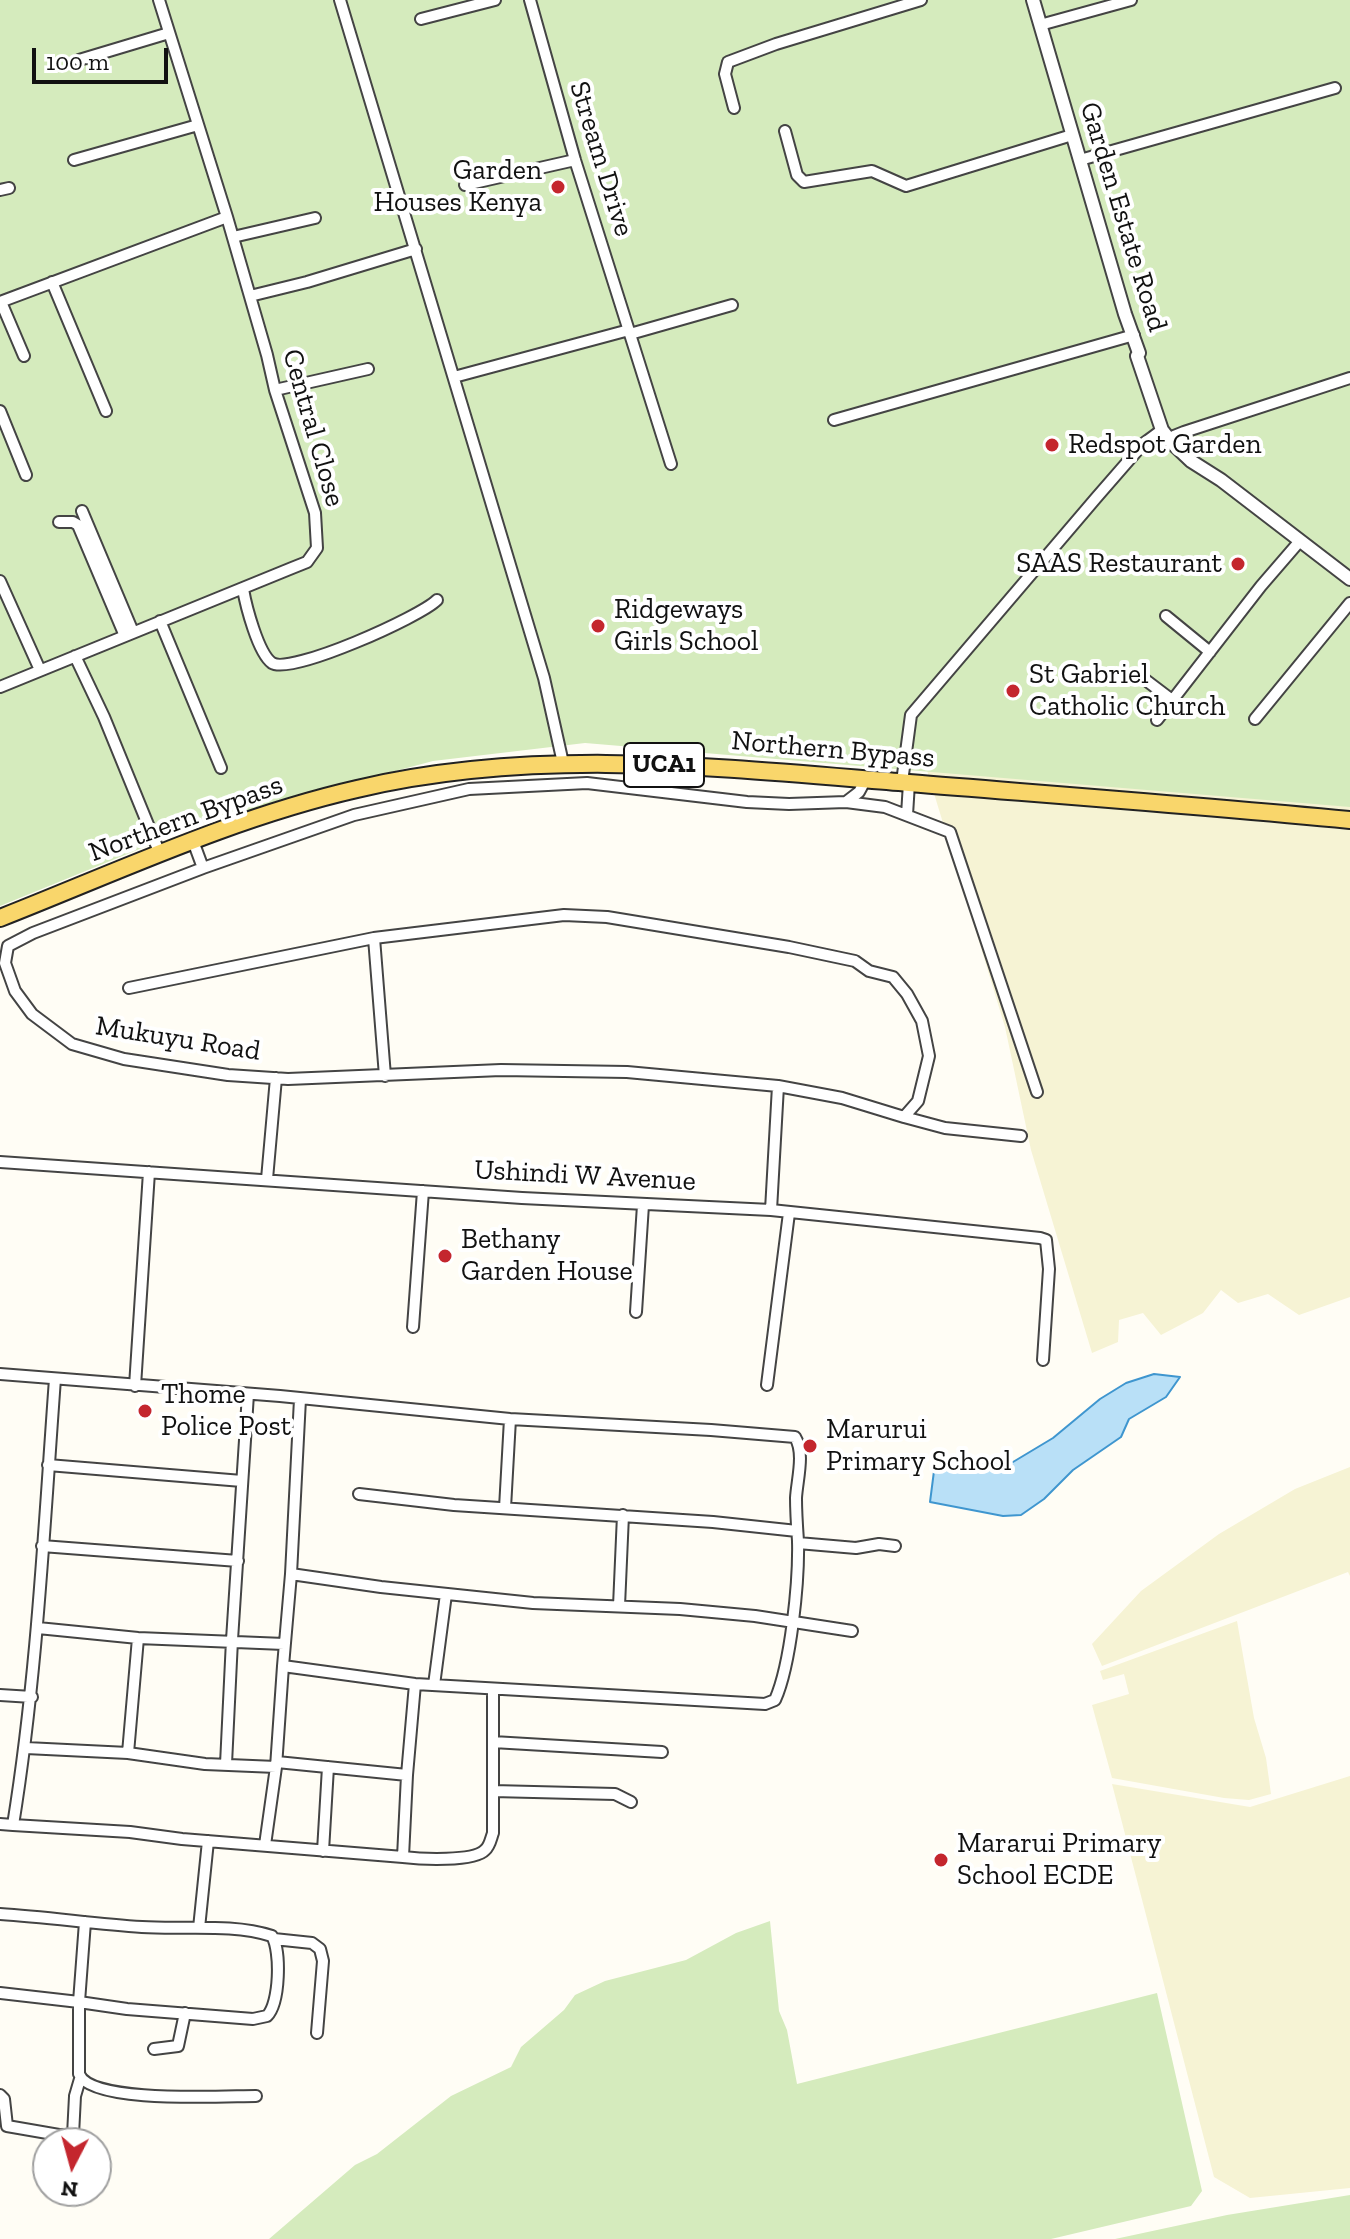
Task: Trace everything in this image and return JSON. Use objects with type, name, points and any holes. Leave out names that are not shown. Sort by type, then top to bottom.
[{"type":"main road","name":"Northern Bypass","points":[[0,918],[193,841],[297,805],[387,783],[484,768],[563,763],[742,768],[1350,820]]},
{"type":"street","name":"Central Close","points":[[0,687],[307,562],[319,542],[315,513],[275,390],[233,237],[159,0]]},
{"type":"street","points":[[340,0],[542,669],[563,763]]},
{"type":"street","points":[[421,19],[495,0]]},
{"type":"street","name":"Stream Drive","points":[[530,0],[575,160],[671,464]]},
{"type":"street","points":[[734,108],[725,74],[728,62],[776,44],[921,0]]},
{"type":"street","name":"Garden Estate Road","points":[[1033,0],[1134,335],[1139,353],[1137,356],[1162,430],[1172,443],[1350,579]]},
{"type":"street","points":[[1040,25],[1131,0]]},
{"type":"street","points":[[79,60],[169,33]]},
{"type":"street","points":[[1080,160],[1335,88]]},
{"type":"street","points":[[74,160],[198,125]]},
{"type":"street","points":[[785,131],[797,175],[804,182],[872,171],[906,186],[1072,135]]},
{"type":"street","points":[[465,185],[575,160]]},
{"type":"street","points":[[24,356],[0,302],[227,217]]},
{"type":"street","points":[[233,237],[315,218]]},
{"type":"street","points":[[250,296],[416,249]]},
{"type":"street","points":[[52,282],[106,411]]},
{"type":"street","points":[[454,377],[732,305]]},
{"type":"street","points":[[834,420],[1134,335]]},
{"type":"street","points":[[275,390],[368,369]]},
{"type":"street","points":[[1172,443],[1174,436],[1184,432],[1350,378]]},
{"type":"street","points":[[0,411],[26,475]]},
{"type":"street","points":[[907,815],[911,715],[1143,444],[1162,430]]},
{"type":"street","points":[[82,511],[129,634]]},
{"type":"street","points":[[59,522],[78,525],[129,634]]},
{"type":"street","points":[[1157,720],[1299,542]]},
{"type":"street","points":[[0,581],[40,670]]},
{"type":"street","points":[[243,589],[265,654],[270,661],[279,665],[305,661],[398,625],[430,608],[437,600]]},
{"type":"street","points":[[1255,719],[1350,603]]},
{"type":"street","points":[[1166,616],[1210,652]]},
{"type":"street","points":[[160,621],[221,768]]},
{"type":"street","points":[[75,656],[104,717],[160,854]]},
{"type":"street","points":[[1139,675],[1172,700]]},
{"type":"street","points":[[586,764],[587,783]]},
{"type":"street","points":[[846,802],[859,792],[866,779]]},
{"type":"street","points":[[387,783],[394,805]]},
{"type":"street","name":"Mukuyu Road","points":[[1021,1136],[945,1128],[842,1098],[778,1086],[627,1072],[501,1070],[276,1078],[207,1073],[124,1059],[83,1049],[32,1014],[15,991],[5,963],[6,950],[16,941],[203,868],[354,815],[484,787],[587,783],[766,804],[846,802],[885,807],[947,829],[954,838],[1037,1092]]},
{"type":"street","points":[[193,841],[203,868]]},
{"type":"street","points":[[129,988],[374,938],[576,915],[607,917],[789,947],[855,961],[869,971],[899,981],[922,1021],[928,1048],[926,1072],[918,1101],[904,1117]]},
{"type":"street","points":[[374,938],[385,1076]]},
{"type":"street","points":[[267,1179],[276,1078]]},
{"type":"street","points":[[771,1210],[778,1086]]},
{"type":"street","name":"Ushindi W Avenue","points":[[0,1162],[643,1205],[771,1210],[1045,1239],[1049,1269],[1043,1360]]},
{"type":"street","points":[[135,1386],[149,1172]]},
{"type":"street","points":[[413,1327],[423,1191]]},
{"type":"street","points":[[636,1312],[643,1205]]},
{"type":"street","points":[[767,1385],[789,1213]]},
{"type":"street","points":[[0,1374],[510,1419],[795,1437],[799,1451],[798,1543],[792,1623],[779,1689],[773,1702],[704,1701],[415,1684],[283,1666]]},
{"type":"street","points":[[13,1825],[32,1697],[55,1379]]},
{"type":"street","points":[[226,1764],[248,1394]]},
{"type":"street","points":[[265,1845],[276,1765],[291,1574],[300,1399]]},
{"type":"street","points":[[505,1508],[510,1419]]},
{"type":"street","points":[[48,1465],[242,1481]]},
{"type":"street","points":[[359,1494],[454,1505],[623,1515],[797,1531]]},
{"type":"street","points":[[619,1606],[623,1515]]},
{"type":"street","points":[[798,1543],[856,1548],[879,1544],[895,1546]]},
{"type":"street","points":[[42,1546],[238,1561]]},
{"type":"street","points":[[291,1574],[558,1605],[619,1606],[755,1616],[852,1631]]},
{"type":"street","points":[[434,1685],[446,1594]]},
{"type":"street","points":[[38,1628],[138,1638],[284,1644]]},
{"type":"street","points":[[128,1753],[138,1638]]},
{"type":"street","points":[[403,1857],[415,1684]]},
{"type":"street","points":[[0,1824],[130,1832],[403,1857],[475,1856],[486,1850],[493,1833],[493,1689]]},
{"type":"street","points":[[0,1695],[32,1697]]},
{"type":"street","points":[[493,1742],[662,1752]]},
{"type":"street","points":[[26,1748],[128,1753],[187,1762],[328,1767],[407,1775]]},
{"type":"street","points":[[323,1851],[328,1767]]},
{"type":"street","points":[[493,1791],[615,1794],[631,1802]]},
{"type":"street","points":[[199,1928],[208,1841]]},
{"type":"street","points":[[0,1914],[142,1927],[264,1933],[274,1939],[312,1943],[320,1949],[323,1961],[317,2033]]},
{"type":"street","points":[[0,2095],[4,2099],[7,2126],[73,2135],[75,2096],[80,2079],[77,2059],[85,1922]]},
{"type":"street","points":[[0,1993],[253,2019],[267,2016],[274,2006],[278,1954],[274,1939]]},
{"type":"street","points":[[154,2049],[178,2046],[185,2013]]},
{"type":"street","points":[[80,2079],[92,2087],[119,2095],[256,2096]]},
{"type":"shaded area","points":[[912,721],[1350,768],[1350,1297],[1299,1315],[1268,1294],[1238,1303],[1221,1290],[1203,1313],[1161,1335],[1143,1313],[1119,1320],[1118,1342],[1092,1353],[1031,1150],[1005,1027]]},
{"type":"shaded area","points":[[1350,1467],[1350,1576],[1348,1572],[1102,1666],[1092,1644],[1141,1591],[1219,1534],[1295,1489]]},
{"type":"shaded area","points":[[1237,1621],[1271,1794],[1249,1800],[1224,1798],[1112,1778],[1092,1705],[1129,1694],[1124,1674],[1103,1680],[1100,1671]]},
{"type":"shaded area","points":[[1350,1776],[1350,2188],[1250,2198],[1214,2177],[1112,1784],[1250,1807]]},
{"type":"green space","points":[[0,0],[1350,0],[1350,807],[585,743],[433,761],[208,821],[0,906]]},
{"type":"green space","points":[[770,1921],[779,2011],[787,2030],[797,2084],[1157,1993],[1202,2191],[1191,2206],[1051,2239],[269,2239],[355,2165],[377,2154],[451,2096],[511,2067],[521,2047],[564,2010],[575,1995],[605,1981],[686,1960],[736,1933]]},
{"type":"green space","points":[[1350,2195],[1350,2239],[1115,2239],[1227,2215]]},
{"type":"water","points":[[1154,1374],[1180,1377],[1166,1397],[1129,1419],[1121,1437],[1073,1470],[1044,1499],[1021,1515],[1003,1516],[930,1502],[934,1471],[948,1463],[964,1458],[987,1466],[1013,1462],[1053,1438],[1100,1399],[1126,1383]]},
{"type":"place","name":"Garden Houses Kenya","points":[[558,187]]},
{"type":"place","name":"Redspot Garden","points":[[1052,445]]},
{"type":"place","name":"SAAS Restaurant","points":[[1238,564]]},
{"type":"place","name":"Ridgeways Girls School","points":[[598,626]]},
{"type":"place","name":"St Gabriel Catholic Church","points":[[1013,691]]},
{"type":"place","name":"Bethany Garden House","points":[[445,1256]]},
{"type":"place","name":"Thome Police Post","points":[[145,1411]]},
{"type":"place","name":"Marurui Primary School","points":[[810,1446]]},
{"type":"place","name":"Mararui Primary School ECDE","points":[[941,1860]]}]
